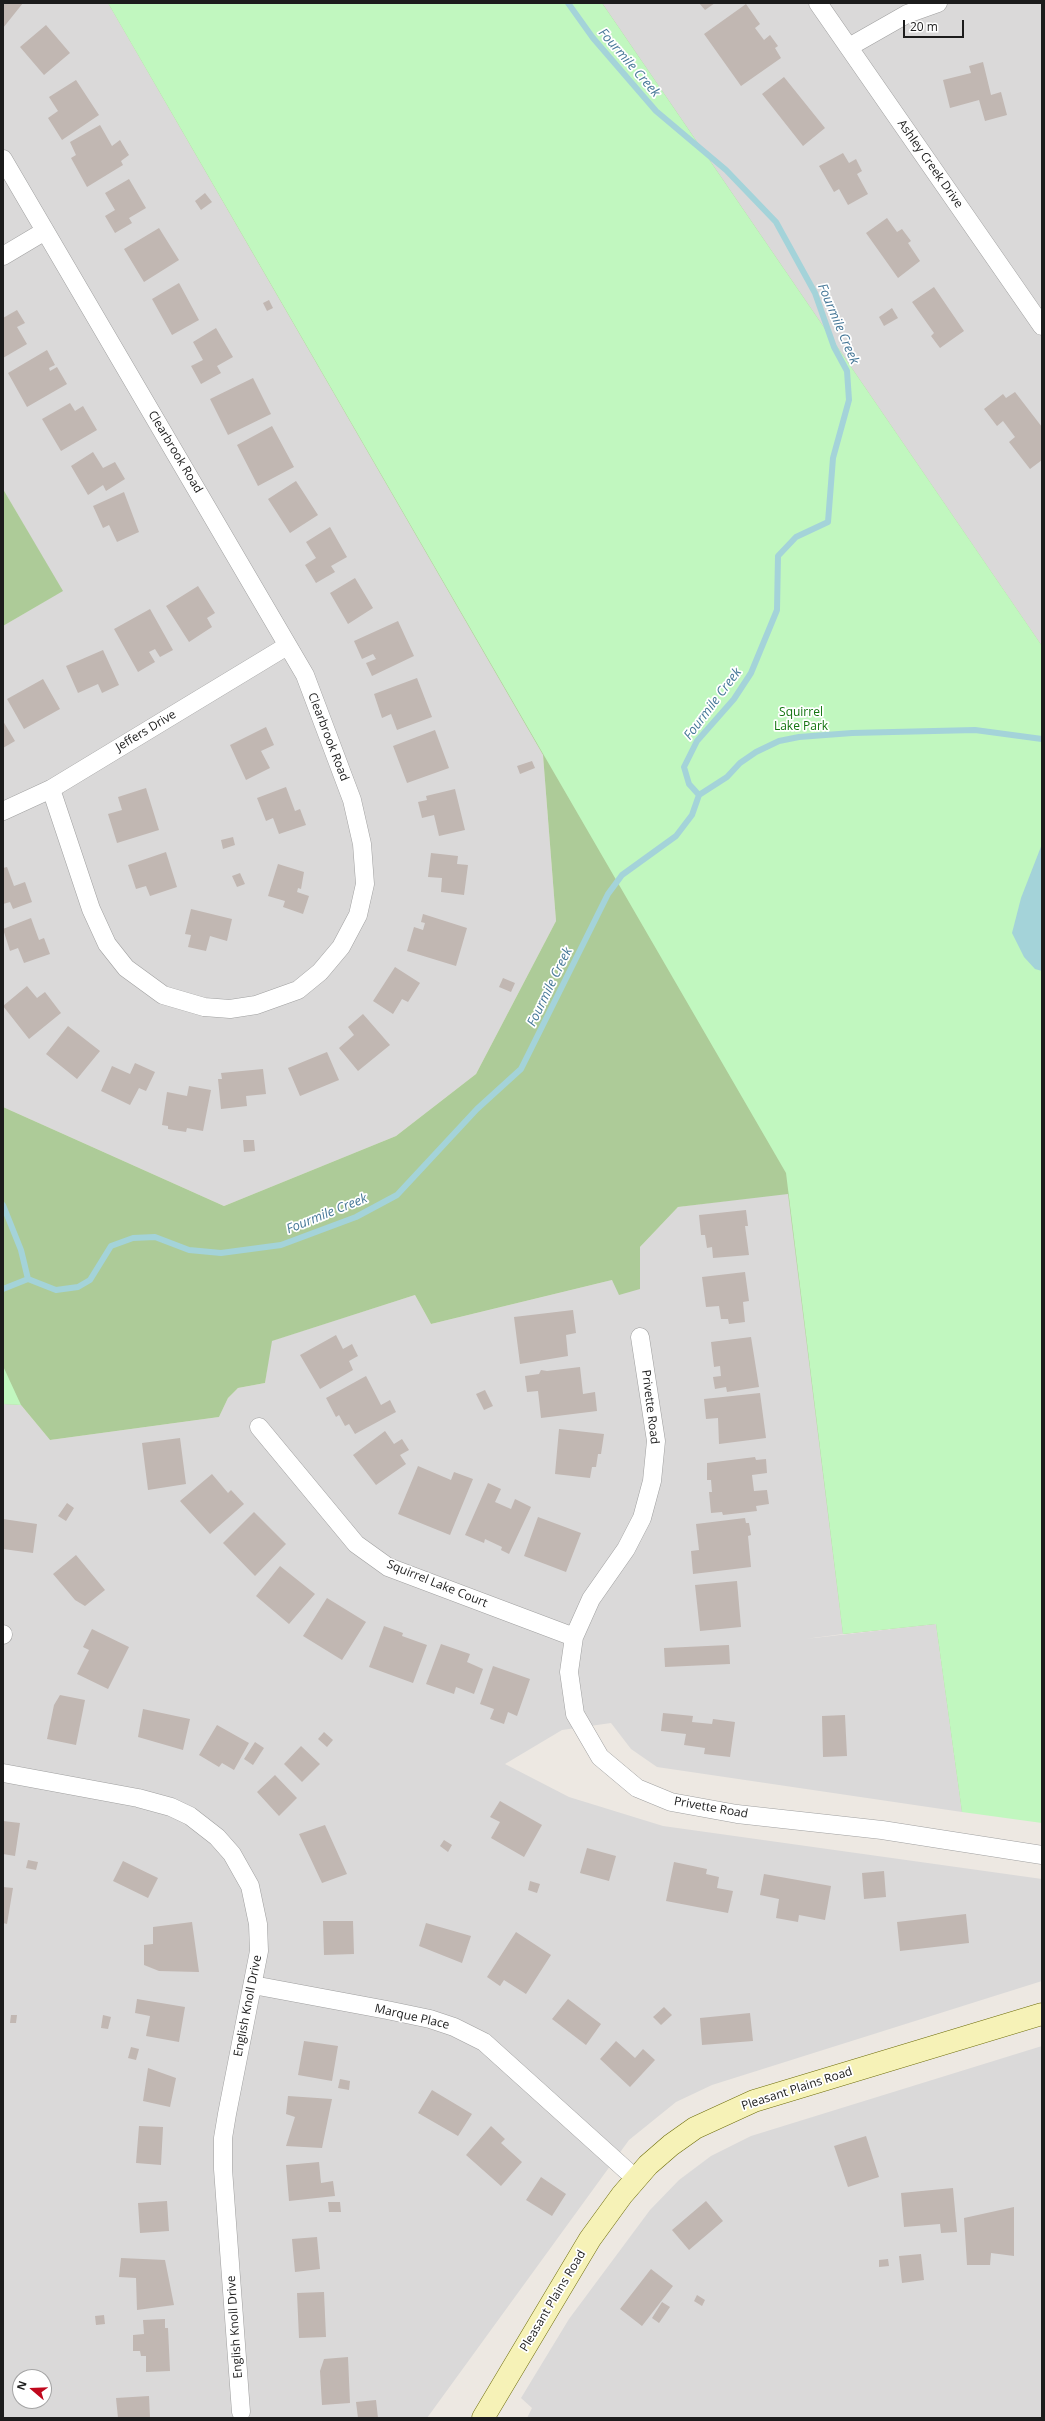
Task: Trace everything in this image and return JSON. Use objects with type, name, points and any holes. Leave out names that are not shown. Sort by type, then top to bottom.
[{"type":"street","name":"Ashley Creek Drive","points":[[818,3],[1042,326]]},
{"type":"street","points":[[849,47],[907,14],[938,3]]},
{"type":"street","name":"Clearbrook Road","points":[[3,160],[195,485],[304,675],[352,800],[362,844],[365,884],[358,916],[341,947],[320,972],[298,990],[256,1005],[230,1009],[204,1007],[163,995],[126,968],[106,944],[91,909],[51,789]]},
{"type":"street","points":[[3,256],[45,232]]},
{"type":"street","name":"Jeffers Drive","points":[[3,811],[51,789],[287,646]]},
{"type":"street","name":"Privette Road","points":[[640,1337],[656,1441],[652,1481],[642,1518],[626,1549],[591,1599],[574,1637],[569,1672],[575,1714],[600,1757],[637,1788],[671,1802],[737,1814],[882,1830],[1042,1855]]},
{"type":"street","name":"Squirrel Lake Court","points":[[259,1427],[356,1544],[388,1567],[574,1637]]},
{"type":"street","name":"English Knoll Drive","points":[[3,1773],[138,1798],[171,1807],[190,1816],[217,1837],[232,1854],[250,1886],[258,1924],[259,1951],[223,2138],[223,2170],[241,2412]]},
{"type":"street","name":"Marque Place","points":[[253,1986],[430,2019],[466,2033],[484,2042],[636,2179]]},
{"type":"street","name":"Pleasant Plains Road","points":[[483,2418],[590,2239],[636,2179],[671,2145],[695,2128],[754,2101],[1042,2014]]},
{"type":"shaded area","points":[[3,3],[108,3],[543,755],[556,921],[476,1074],[396,1136],[224,1206],[3,1107],[3,626],[62,591],[3,489]]},
{"type":"shaded area","points":[[601,3],[1042,3],[1042,646]]},
{"type":"shaded area","points":[[788,1193],[843,1634],[805,1639],[936,1624],[962,1812],[657,1767],[631,1749],[611,1723],[562,1730],[505,1764],[569,1797],[663,1826],[1042,1879],[1042,1981],[712,2085],[676,2102],[629,2140],[427,2418],[3,2418],[3,1404],[21,1405],[50,1440],[219,1417],[228,1398],[238,1388],[265,1383],[271,1341],[415,1295],[431,1324],[612,1280],[640,1289],[640,1247],[678,1207]]},
{"type":"shaded area","points":[[1042,2046],[1042,2418],[527,2418],[532,2408],[521,2398],[569,2319],[650,2210],[679,2180],[711,2156],[751,2136]]},
{"type":"green space","name":"Squirrel Lake Park","points":[[108,3],[602,3],[1042,646],[962,1812],[936,1624],[843,1634],[788,1194],[678,1207],[640,1247],[640,1289],[619,1295],[612,1280],[431,1324],[415,1295],[272,1341],[265,1383],[238,1388],[228,1398],[219,1417],[50,1440],[21,1405],[3,1404],[3,1107],[224,1206],[396,1136],[476,1074],[556,921],[543,755]]},
{"type":"green space","name":"Squirrel Lake Park","points":[[108,3],[602,3],[1042,646],[1042,1823],[962,1812],[936,1624],[843,1634],[786,1173]]},
{"type":"green space","points":[[3,489],[63,591],[3,626]]},
{"type":"green space","points":[[3,1366],[21,1405],[3,1404]]},
{"type":"water","points":[[1042,844],[1042,971],[1035,969],[1024,957],[1012,933],[1021,898]]},
{"type":"building","points":[[3,3],[23,3],[3,28]]},
{"type":"building","points":[[699,3],[715,3],[705,10]]},
{"type":"building","points":[[746,4],[760,24],[755,28],[764,40],[770,35],[778,46],[775,48],[781,58],[741,86],[704,34]]},
{"type":"building","points":[[46,25],[70,53],[44,75],[20,47]]},
{"type":"building","points":[[983,62],[991,95],[1001,92],[1007,115],[985,121],[979,100],[950,108],[943,80],[971,73],[969,66]]},
{"type":"building","points":[[784,77],[825,128],[803,146],[762,94]]},
{"type":"building","points":[[76,80],[99,115],[62,140],[48,118],[58,111],[49,97]]},
{"type":"building","points":[[100,125],[112,146],[120,140],[129,155],[121,161],[123,165],[87,187],[71,158],[76,155],[70,142]]},
{"type":"building","points":[[843,153],[849,163],[856,159],[862,171],[857,174],[868,194],[848,205],[839,189],[834,192],[819,166]]},
{"type":"building","points":[[129,179],[146,208],[129,218],[132,223],[115,233],[105,216],[115,210],[105,193]]},
{"type":"building","points":[[205,193],[212,202],[201,210],[195,201]]},
{"type":"building","points":[[887,218],[897,232],[902,229],[911,241],[908,243],[920,261],[898,278],[866,233]]},
{"type":"building","points":[[159,228],[179,260],[144,282],[124,249]]},
{"type":"building","points":[[179,283],[199,320],[172,335],[152,299]]},
{"type":"building","points":[[934,287],[964,331],[940,348],[931,336],[934,333],[912,302]]},
{"type":"building","points":[[269,300],[273,308],[267,311],[263,303]]},
{"type":"building","points":[[892,308],[898,318],[884,326],[879,317]]},
{"type":"building","points":[[17,310],[25,323],[17,327],[27,344],[3,358],[3,318]]},
{"type":"building","points":[[216,328],[233,357],[217,366],[221,373],[201,384],[191,366],[203,360],[193,342]]},
{"type":"building","points":[[47,350],[55,365],[49,368],[50,371],[57,367],[67,384],[27,407],[8,373]]},
{"type":"building","points":[[253,378],[271,414],[228,435],[210,399]]},
{"type":"building","points":[[1015,392],[1042,427],[1042,460],[1030,469],[1009,442],[1015,437],[1003,421],[997,426],[984,409],[1003,394],[1006,398]]},
{"type":"building","points":[[70,403],[75,411],[83,406],[97,430],[61,451],[42,419]]},
{"type":"building","points":[[272,426],[294,467],[258,486],[237,445]]},
{"type":"building","points":[[93,452],[103,468],[115,462],[125,479],[106,491],[103,485],[88,495],[71,466]]},
{"type":"building","points":[[296,481],[318,515],[290,533],[268,499]]},
{"type":"building","points":[[124,492],[139,532],[117,542],[109,525],[103,528],[93,506]]},
{"type":"building","points":[[330,527],[347,557],[331,566],[335,572],[316,583],[305,565],[316,558],[306,542]]},
{"type":"building","points":[[355,578],[373,608],[348,624],[330,593]]},
{"type":"building","points":[[198,586],[215,613],[207,618],[212,627],[189,642],[166,606]]},
{"type":"building","points":[[150,609],[173,650],[160,657],[155,649],[149,652],[155,662],[138,672],[114,629]]},
{"type":"building","points":[[398,621],[414,656],[372,676],[366,663],[376,659],[373,654],[362,659],[354,641]]},
{"type":"building","points":[[103,650],[119,685],[102,693],[98,684],[78,693],[66,666]]},
{"type":"building","points":[[417,678],[432,717],[397,730],[391,714],[382,718],[374,694]]},
{"type":"building","points":[[43,679],[60,709],[24,729],[7,699]]},
{"type":"building","points":[[3,721],[15,741],[3,748]]},
{"type":"building","points":[[266,727],[274,745],[261,751],[270,768],[246,780],[230,745]]},
{"type":"building","points":[[435,730],[449,768],[407,783],[393,746]]},
{"type":"building","points":[[532,761],[535,768],[520,774],[517,766]]},
{"type":"building","points":[[286,787],[295,811],[300,809],[306,825],[279,834],[273,818],[266,821],[257,798]]},
{"type":"building","points":[[146,788],[159,830],[117,843],[108,814],[122,810],[118,797]]},
{"type":"building","points":[[455,789],[465,830],[439,836],[434,815],[422,818],[418,802],[427,800],[426,796]]},
{"type":"building","points":[[233,837],[235,845],[223,849],[221,840]]},
{"type":"building","points":[[166,852],[177,887],[150,896],[146,886],[136,889],[128,865]]},
{"type":"building","points":[[431,853],[458,856],[457,864],[468,865],[464,895],[441,892],[442,878],[428,877]]},
{"type":"building","points":[[278,864],[304,872],[301,889],[298,888],[297,892],[309,896],[303,914],[283,907],[285,901],[268,896]]},
{"type":"building","points":[[7,867],[14,886],[25,882],[32,902],[13,909],[10,902],[3,904],[3,868]]},
{"type":"building","points":[[240,873],[245,884],[237,887],[232,876]]},
{"type":"building","points":[[191,909],[232,919],[227,941],[210,936],[206,951],[188,947],[191,935],[185,934]]},
{"type":"building","points":[[423,914],[467,928],[456,966],[407,951],[414,927],[423,930],[425,923],[421,922]]},
{"type":"building","points":[[31,918],[39,940],[44,938],[50,954],[24,963],[18,948],[10,951],[3,929]]},
{"type":"building","points":[[395,967],[420,983],[408,1002],[402,999],[393,1014],[373,1001]]},
{"type":"building","points":[[503,978],[515,983],[511,992],[499,987]]},
{"type":"building","points":[[27,986],[37,998],[45,992],[61,1013],[29,1039],[3,1006]]},
{"type":"building","points":[[363,1014],[390,1045],[358,1071],[339,1048],[354,1035],[348,1027]]},
{"type":"building","points":[[68,1026],[100,1051],[77,1079],[46,1054]]},
{"type":"building","points":[[327,1052],[339,1080],[300,1096],[288,1068]]},
{"type":"building","points":[[135,1063],[155,1072],[146,1091],[139,1088],[130,1105],[101,1091],[112,1066],[130,1074]]},
{"type":"building","points":[[263,1069],[266,1094],[246,1096],[247,1106],[221,1109],[218,1079],[222,1079],[221,1073]]},
{"type":"building","points":[[189,1086],[211,1090],[203,1131],[187,1128],[186,1132],[168,1129],[168,1126],[162,1125],[167,1092],[187,1096]]},
{"type":"building","points":[[243,1140],[254,1140],[255,1151],[244,1152]]},
{"type":"building","points":[[746,1210],[748,1226],[745,1226],[749,1255],[713,1258],[712,1247],[707,1248],[705,1235],[701,1235],[699,1215]]},
{"type":"building","points":[[745,1272],[749,1301],[743,1302],[745,1322],[729,1324],[728,1319],[721,1319],[719,1306],[706,1307],[702,1277]]},
{"type":"building","points":[[573,1310],[576,1333],[566,1335],[568,1356],[520,1364],[514,1317]]},
{"type":"building","points":[[336,1335],[343,1349],[352,1344],[358,1356],[349,1361],[353,1370],[320,1389],[300,1355]]},
{"type":"building","points":[[751,1337],[759,1387],[727,1392],[726,1387],[715,1389],[713,1377],[721,1376],[720,1366],[714,1367],[711,1342]]},
{"type":"building","points":[[580,1367],[583,1394],[595,1392],[597,1411],[541,1418],[538,1391],[527,1392],[525,1376],[539,1374],[541,1370],[547,1371]]},
{"type":"building","points":[[366,1376],[381,1405],[390,1400],[396,1412],[355,1434],[349,1424],[345,1426],[339,1415],[336,1417],[326,1398]]},
{"type":"building","points":[[485,1390],[493,1406],[484,1410],[476,1394]]},
{"type":"building","points":[[760,1393],[766,1438],[719,1444],[718,1418],[706,1419],[704,1399]]},
{"type":"building","points":[[559,1429],[604,1434],[601,1454],[598,1454],[596,1467],[592,1467],[590,1478],[555,1474]]},
{"type":"building","points":[[385,1431],[394,1444],[402,1439],[409,1450],[400,1455],[406,1464],[376,1485],[353,1455]]},
{"type":"building","points":[[180,1438],[186,1484],[148,1490],[142,1443]]},
{"type":"building","points":[[755,1457],[756,1460],[766,1459],[767,1473],[752,1475],[754,1491],[767,1490],[769,1504],[756,1506],[757,1511],[723,1515],[722,1512],[711,1513],[709,1492],[712,1492],[711,1480],[707,1480],[707,1463]]},
{"type":"building","points":[[418,1466],[451,1480],[454,1472],[473,1479],[450,1535],[398,1514]]},
{"type":"building","points":[[212,1474],[228,1493],[231,1490],[244,1504],[210,1534],[180,1501]]},
{"type":"building","points":[[488,1483],[501,1489],[495,1502],[511,1509],[515,1499],[531,1507],[509,1554],[501,1550],[502,1547],[485,1539],[484,1543],[465,1535]]},
{"type":"building","points":[[67,1503],[74,1508],[66,1521],[58,1516]]},
{"type":"building","points":[[254,1512],[286,1544],[255,1576],[223,1543]]},
{"type":"building","points":[[538,1517],[581,1533],[566,1572],[524,1556]]},
{"type":"building","points":[[745,1518],[746,1523],[749,1523],[751,1535],[748,1536],[751,1567],[693,1574],[691,1551],[699,1550],[696,1524]]},
{"type":"building","points":[[3,1519],[37,1524],[33,1553],[3,1549]]},
{"type":"building","points":[[76,1555],[105,1590],[85,1606],[75,1600],[53,1574]]},
{"type":"building","points":[[280,1566],[315,1594],[289,1624],[256,1596]]},
{"type":"building","points":[[737,1581],[741,1627],[700,1631],[695,1585]]},
{"type":"building","points":[[327,1598],[366,1622],[342,1660],[303,1636]]},
{"type":"building","points":[[384,1626],[403,1633],[402,1636],[427,1645],[413,1683],[369,1667]]},
{"type":"building","points":[[92,1629],[129,1647],[108,1689],[77,1674],[89,1650],[83,1647]]},
{"type":"building","points":[[441,1644],[470,1654],[467,1662],[483,1669],[474,1694],[456,1687],[454,1694],[426,1684]]},
{"type":"building","points":[[729,1645],[730,1664],[665,1667],[664,1648]]},
{"type":"building","points":[[493,1666],[530,1679],[517,1716],[508,1712],[504,1724],[490,1719],[494,1709],[480,1704]]},
{"type":"building","points":[[60,1695],[85,1700],[76,1745],[47,1739],[54,1705]]},
{"type":"building","points":[[143,1709],[190,1719],[183,1750],[138,1737]]},
{"type":"building","points":[[663,1713],[693,1716],[692,1722],[712,1724],[713,1719],[735,1722],[730,1757],[704,1754],[705,1748],[684,1745],[686,1734],[661,1731]]},
{"type":"building","points":[[845,1715],[847,1756],[823,1757],[822,1716]]},
{"type":"building","points":[[217,1725],[249,1743],[234,1770],[222,1763],[219,1767],[199,1755]]},
{"type":"building","points":[[324,1732],[333,1740],[327,1747],[318,1739]]},
{"type":"building","points":[[255,1742],[264,1748],[253,1765],[244,1759]]},
{"type":"building","points":[[301,1746],[320,1764],[302,1782],[284,1764]]},
{"type":"building","points":[[275,1775],[297,1798],[279,1816],[257,1792]]},
{"type":"building","points":[[500,1801],[542,1825],[524,1857],[491,1838],[500,1822],[490,1817]]},
{"type":"building","points":[[3,1821],[20,1823],[15,1856],[3,1854]]},
{"type":"building","points":[[325,1825],[347,1874],[322,1883],[299,1834]]},
{"type":"building","points":[[444,1840],[452,1845],[448,1852],[440,1846]]},
{"type":"building","points":[[587,1848],[616,1856],[609,1881],[580,1873]]},
{"type":"building","points":[[28,1860],[38,1862],[36,1870],[26,1868]]},
{"type":"building","points":[[123,1861],[158,1878],[148,1898],[113,1881]]},
{"type":"building","points":[[674,1862],[707,1869],[706,1874],[719,1877],[717,1888],[733,1891],[728,1913],[666,1901]]},
{"type":"building","points":[[884,1871],[886,1897],[864,1899],[862,1873]]},
{"type":"building","points":[[764,1874],[831,1886],[825,1920],[799,1915],[798,1922],[776,1918],[779,1899],[760,1895]]},
{"type":"building","points":[[530,1881],[540,1884],[537,1893],[528,1890]]},
{"type":"building","points":[[3,1887],[13,1888],[7,1924],[3,1923]]},
{"type":"building","points":[[966,1914],[969,1943],[900,1951],[897,1922]]},
{"type":"building","points":[[323,1921],[353,1921],[354,1954],[324,1955]]},
{"type":"building","points":[[192,1922],[199,1972],[159,1971],[144,1965],[144,1945],[153,1944],[153,1927]]},
{"type":"building","points":[[426,1923],[471,1936],[462,1963],[419,1946]]},
{"type":"building","points":[[516,1932],[551,1955],[526,1994],[504,1980],[500,1986],[487,1977]]},
{"type":"building","points":[[137,1999],[185,2007],[179,2042],[146,2036],[150,2016],[135,2013]]},
{"type":"building","points":[[568,1999],[601,2024],[586,2045],[552,2019]]},
{"type":"building","points":[[664,2007],[672,2015],[661,2025],[653,2017]]},
{"type":"building","points":[[750,2013],[753,2041],[702,2045],[700,2018]]},
{"type":"building","points":[[11,2015],[17,2015],[16,2023],[10,2023]]},
{"type":"building","points":[[103,2015],[111,2017],[108,2029],[101,2028]]},
{"type":"building","points":[[304,2041],[338,2046],[332,2081],[298,2075]]},
{"type":"building","points":[[616,2041],[635,2058],[643,2049],[655,2060],[630,2087],[600,2059]]},
{"type":"building","points":[[131,2047],[139,2049],[136,2060],[128,2058]]},
{"type":"building","points":[[148,2068],[176,2078],[170,2107],[143,2101]]},
{"type":"building","points":[[340,2079],[350,2081],[349,2090],[338,2088]]},
{"type":"building","points":[[432,2090],[472,2114],[458,2136],[418,2113]]},
{"type":"building","points":[[288,2096],[332,2099],[322,2148],[286,2146],[295,2117],[286,2114]]},
{"type":"building","points":[[139,2126],[163,2127],[161,2165],[136,2163]]},
{"type":"building","points":[[491,2126],[505,2139],[501,2143],[522,2162],[501,2186],[466,2155]]},
{"type":"building","points":[[866,2136],[879,2177],[848,2187],[834,2146]]},
{"type":"building","points":[[319,2162],[321,2183],[333,2181],[335,2196],[289,2201],[286,2165]]},
{"type":"building","points":[[541,2177],[566,2194],[552,2216],[526,2200]]},
{"type":"building","points":[[953,2188],[957,2232],[941,2233],[940,2224],[904,2227],[901,2193]]},
{"type":"building","points":[[167,2201],[169,2231],[140,2233],[138,2203]]},
{"type":"building","points":[[706,2201],[723,2221],[689,2250],[672,2230]]},
{"type":"building","points":[[328,2202],[340,2202],[341,2212],[329,2212]]},
{"type":"building","points":[[1014,2207],[1014,2256],[991,2253],[990,2265],[967,2265],[964,2218]]},
{"type":"building","points":[[317,2237],[320,2269],[295,2272],[292,2239]]},
{"type":"building","points":[[921,2254],[924,2280],[902,2283],[899,2256]]},
{"type":"building","points":[[121,2258],[165,2260],[174,2305],[137,2310],[136,2278],[119,2277]]},
{"type":"building","points":[[888,2259],[889,2266],[879,2267],[879,2260]]},
{"type":"building","points":[[651,2269],[673,2286],[642,2326],[620,2309]]},
{"type":"building","points":[[324,2292],[326,2337],[299,2338],[297,2293]]},
{"type":"building","points":[[697,2295],[705,2300],[702,2306],[694,2301]]},
{"type":"building","points":[[662,2302],[670,2307],[659,2323],[652,2318]]},
{"type":"building","points":[[104,2315],[105,2324],[96,2325],[95,2316]]},
{"type":"building","points":[[165,2319],[165,2328],[168,2328],[170,2371],[146,2372],[146,2356],[141,2356],[140,2351],[133,2351],[133,2335],[144,2334],[143,2320]]},
{"type":"building","points":[[348,2357],[350,2403],[322,2405],[320,2371],[324,2359]]},
{"type":"building","points":[[149,2396],[150,2418],[118,2418],[116,2398]]},
{"type":"building","points":[[376,2400],[378,2418],[358,2418],[356,2402]]},
{"type":"waterway","name":"Fourmile Creek","points":[[568,3],[593,38],[656,111],[726,170],[776,222],[815,293],[834,347],[847,371],[849,400],[833,458],[828,522],[796,537],[778,556],[777,610],[751,673],[734,699],[697,741],[684,767],[689,784],[699,795]]},
{"type":"waterway","points":[[699,795],[727,777],[740,763],[756,752],[779,741],[799,737],[852,733],[975,730],[1042,739]]},
{"type":"waterway","name":"Fourmile Creek","points":[[3,1289],[28,1279],[56,1290],[78,1287],[90,1280],[111,1246],[133,1238],[155,1237],[189,1250],[221,1253],[281,1245],[356,1217],[397,1195],[477,1109],[521,1069],[608,894],[622,875],[676,836],[692,815],[699,795]]},
{"type":"waterway","points":[[3,1205],[21,1250],[28,1279]]}]
